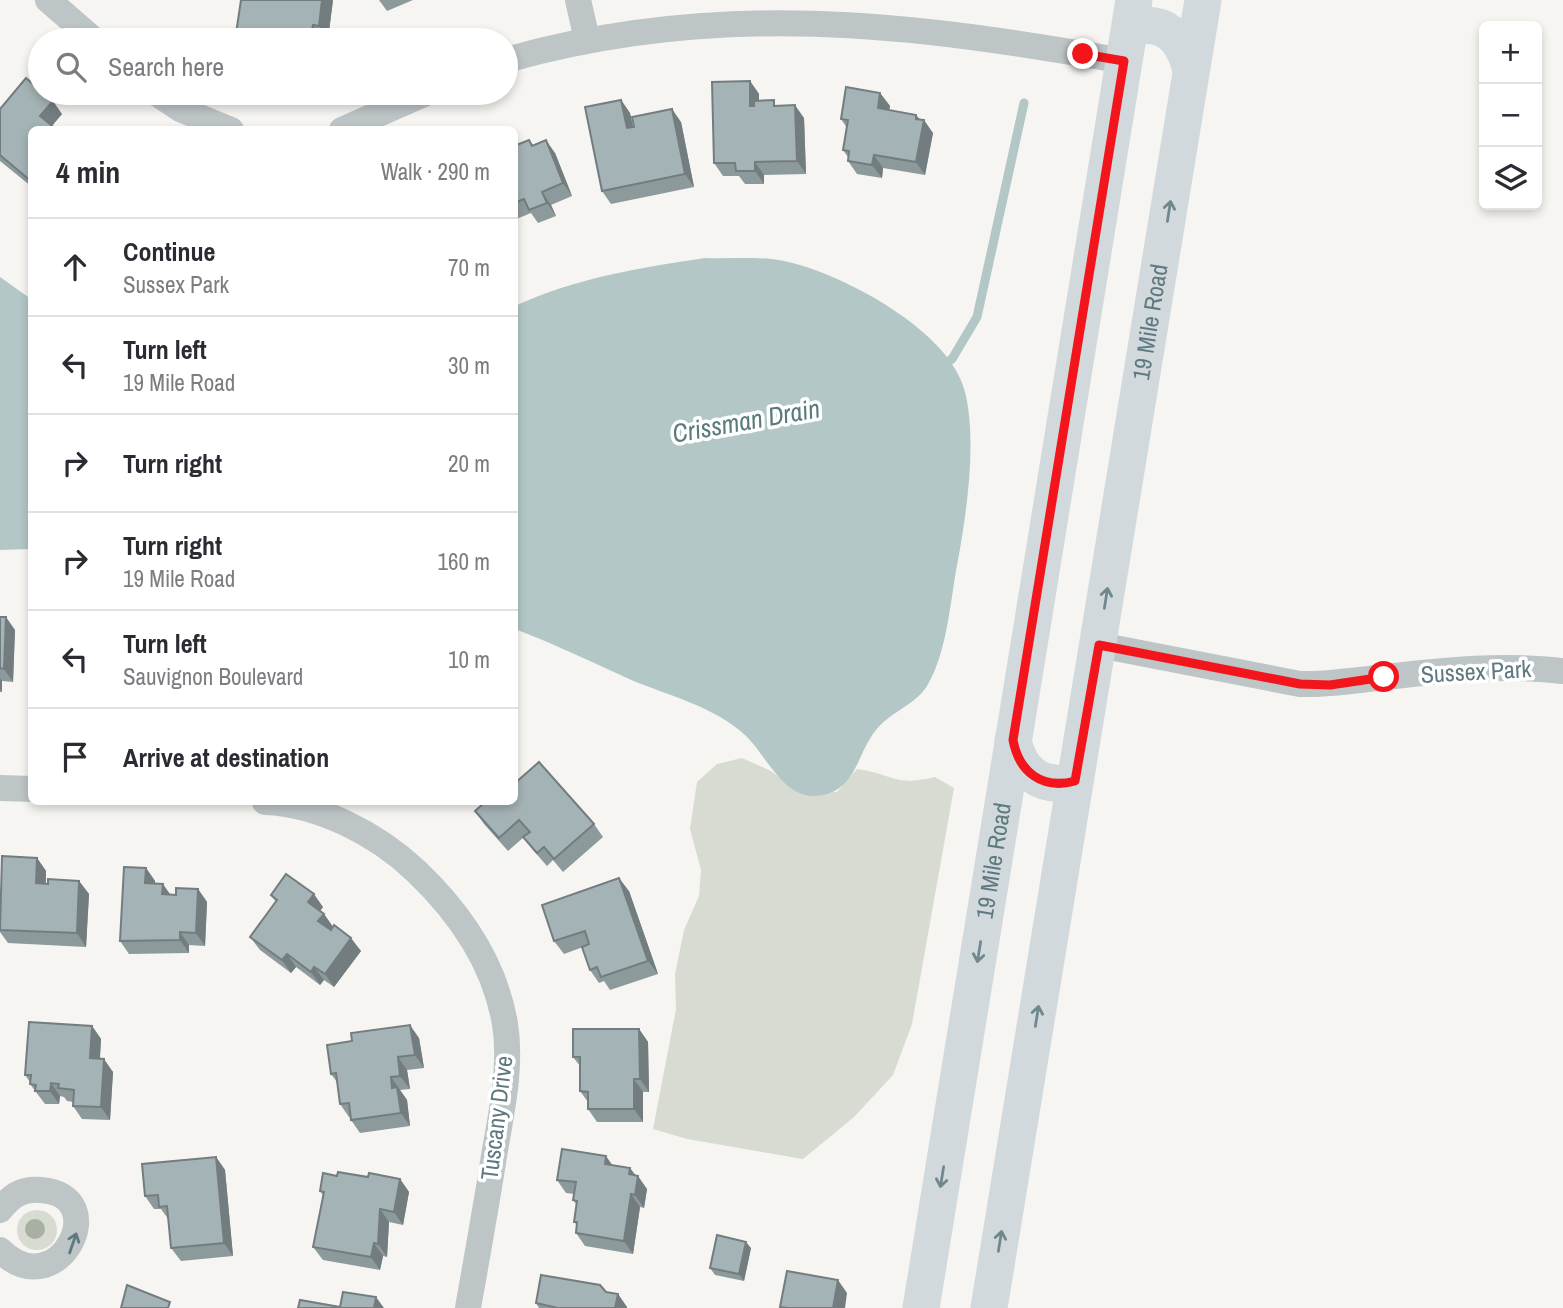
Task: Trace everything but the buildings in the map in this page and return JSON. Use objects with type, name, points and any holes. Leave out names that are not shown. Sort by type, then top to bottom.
[{"type":"main road","name":"19 Mile Road","points":[[989,1308],[1203,0]]},
{"type":"main road","points":[[1129,30],[1154,25],[1167,29],[1179,38],[1191,69]]},
{"type":"main road","name":"19 Mile Road","points":[[921,1308],[1129,30]]},
{"type":"main road","points":[[1013,740],[1016,756],[1035,778],[1051,783],[1075,781]]},
{"type":"street","points":[[48,0],[80,28]]},
{"type":"street","points":[[578,0],[586,35]]},
{"type":"street","points":[[518,56],[586,35],[704,19],[789,15],[873,21],[1129,30]]},
{"type":"street","points":[[174,105],[221,126]]},
{"type":"street","points":[[351,126],[399,105]]},
{"type":"street","name":"Sussex Park","points":[[1099,645],[1300,684],[1330,685],[1479,668],[1525,667],[1563,671]]},
{"type":"street","points":[[0,788],[28,789]]},
{"type":"street","name":"Tuscany Drive","points":[[281,805],[318,812],[396,852],[436,890],[468,930],[495,988],[505,1025],[506,1072],[468,1308]]},
{"type":"street","points":[[0,1210],[19,1192],[32,1189],[59,1196],[75,1217],[75,1244],[58,1265],[0,1283]]},
{"type":"street","points":[[0,1250],[19,1268],[32,1271]]},
{"type":"shaded area","points":[[742,758],[771,771],[792,787],[837,792],[857,769],[910,781],[935,777],[954,788],[912,1024],[893,1075],[854,1117],[803,1159],[687,1139],[653,1129],[676,1009],[675,974],[684,930],[699,896],[701,870],[690,829],[697,782],[717,764]]},
{"type":"shaded area","points":[[37,1210],[45,1211],[51,1216],[56,1222],[56,1238],[51,1244],[45,1249],[37,1250],[29,1249],[23,1244],[18,1238],[17,1230],[18,1222],[23,1216],[29,1211]]},
{"type":"water","points":[[705,258],[775,259],[808,268],[863,292],[917,327],[939,347],[956,369],[965,392],[970,432],[967,498],[940,657],[922,693],[881,724],[869,740],[847,781],[829,793],[815,796],[793,790],[775,773],[745,735],[719,716],[518,630],[518,305],[561,288],[632,270]]},
{"type":"water","points":[[0,277],[28,297],[28,549],[0,550]]},
{"type":"waterway","name":"Crissman Drain","points":[[943,365],[952,359],[977,317],[1024,103]]},
{"type":"route","points":[[1083,54],[1124,61],[1013,740],[1016,756],[1035,778],[1064,784],[1075,781],[1099,645],[1300,684],[1330,685],[1384,677]]}]
